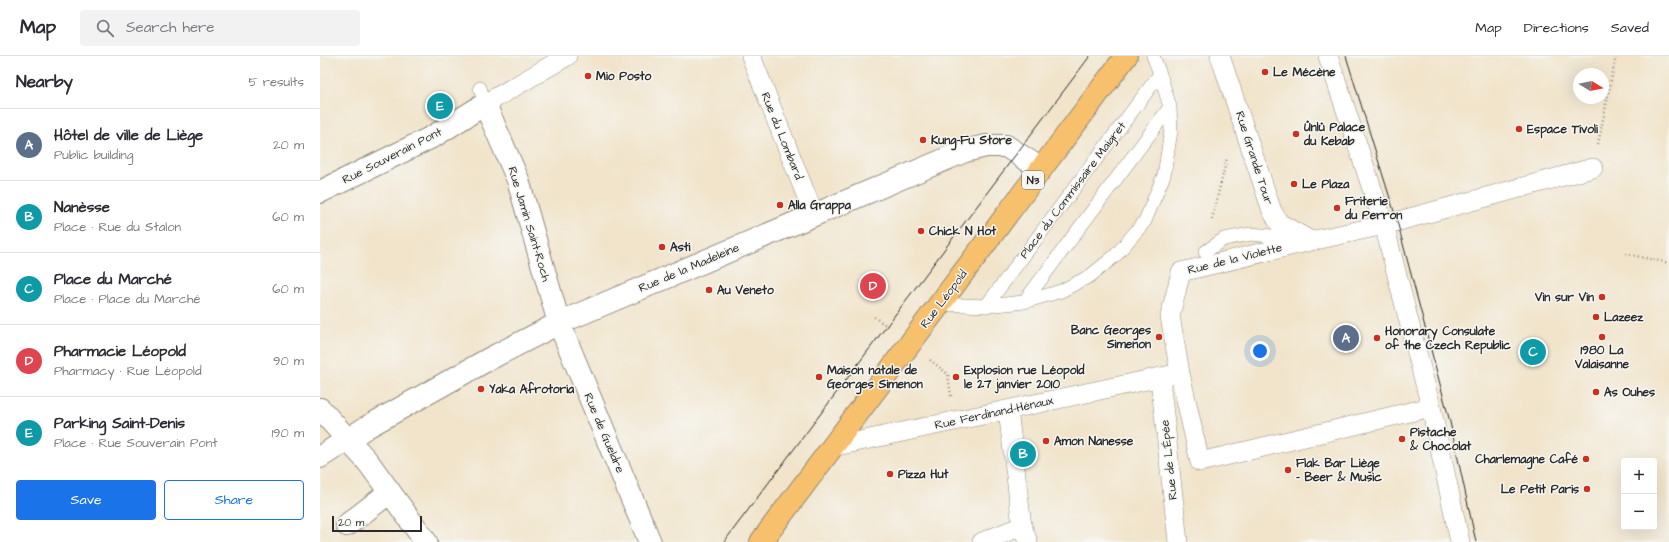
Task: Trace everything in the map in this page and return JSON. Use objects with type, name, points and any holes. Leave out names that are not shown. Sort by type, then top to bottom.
[{"type":"main road","name":"Rue Léopold","points":[[766,540],[832,447],[1126,56]]},
{"type":"street","name":"Rue Souverain Pont","points":[[320,192],[434,136],[482,96],[567,56]]},
{"type":"street","name":"Rue du Lombard","points":[[751,56],[814,215]]},
{"type":"street","name":"Rue Grande Tour","points":[[1220,56],[1272,211],[1279,223],[1311,241]]},
{"type":"street","points":[[1328,56],[1384,225],[1431,407],[1460,542]]},
{"type":"street","name":"Rue Jamin Saint-Roch","points":[[482,96],[518,180],[559,323]]},
{"type":"street","name":"Rue de la Madeleine","points":[[320,457],[347,439],[482,363],[559,323],[966,151],[986,146],[1006,146],[1041,169]]},
{"type":"street","name":"Rue de la Violette","points":[[1200,462],[1180,373],[1170,316],[1181,272],[1384,225],[1593,168]]},
{"type":"street","name":"Rue de Gueldre","points":[[559,323],[650,542]]},
{"type":"street","name":"Rue Ferdinand-Hénaux","points":[[832,447],[1180,373]]},
{"type":"street","name":"Rue de L'Épée","points":[[1160,378],[1178,542]]},
{"type":"street","points":[[1170,468],[1431,407]]},
{"type":"street","points":[[320,409],[368,462],[426,542]]},
{"type":"street","points":[[982,542],[1025,534],[1008,410]]},
{"type":"street","points":[[347,525],[390,492]]},
{"type":"lane","points":[[940,304],[986,306],[1024,302],[1061,291],[1090,276],[1116,255],[1145,220],[1164,175],[1171,131],[1170,107],[1153,56]]},
{"type":"lane","name":"Place du Commissaire Maigret","points":[[986,306],[1160,74]]},
{"type":"lane","points":[[1024,302],[1170,107]]},
{"type":"lane","points":[[1205,252],[1224,239],[1251,234],[1311,241]]},
{"type":"path","points":[[1593,168],[1616,56]]},
{"type":"path","points":[[1210,222],[1214,216],[1228,154]]},
{"type":"path","points":[[1626,254],[1669,263]]},
{"type":"path","points":[[910,344],[948,374],[956,421]]},
{"type":"tram line","points":[[724,542],[1090,56]]},
{"type":"tram line","points":[[1346,56],[1397,221],[1450,422],[1476,542]]},
{"type":"place","name":"Le Mécène","points":[[1265,72]]},
{"type":"place","name":"Mio Posto","points":[[588,76]]},
{"type":"place","name":"Parking Saint-Denis","points":[[440,106]]},
{"type":"place","name":"Espace Tivoli","points":[[1519,129]]},
{"type":"place","name":"Űnlű Palace du Kebab","points":[[1296,134]]},
{"type":"place","name":"Kung-Fu Store","points":[[923,140]]},
{"type":"place","name":"Le Plaza","points":[[1294,184]]},
{"type":"place","name":"Alla Grappa","points":[[780,205]]},
{"type":"place","name":"Friterie du Perron","points":[[1337,208]]},
{"type":"place","name":"Chick N Hot","points":[[921,231]]},
{"type":"place","name":"Asti","points":[[662,247]]},
{"type":"place","name":"Pharmacie Léopold","points":[[873,286]]},
{"type":"place","name":"Au Veneto","points":[[709,290]]},
{"type":"place","name":"Vin sur Vin","points":[[1602,297]]},
{"type":"place","name":"Lazeez","points":[[1596,317]]},
{"type":"place","name":"Banc Georges Simenon","points":[[1159,337]]},
{"type":"place","name":"1980 La Valaisanne","points":[[1602,337]]},
{"type":"place","name":"Hôtel de ville de Liège","points":[[1346,338]]},
{"type":"place","name":"Honorary Consulate of the Czech Republic","points":[[1377,338]]},
{"type":"place","name":"Place du Marché","points":[[1533,352]]},
{"type":"place","name":"Maison natale de Georges Simenon","points":[[819,377]]},
{"type":"place","name":"Explosion rue Léopold le 27 janvier 2010","points":[[956,377]]},
{"type":"place","name":"Yaka Afrotoria","points":[[481,389]]},
{"type":"place","name":"As Ouhes","points":[[1596,392]]},
{"type":"place","name":"Pistache & Chocolat","points":[[1402,439]]},
{"type":"place","name":"Amon Nanesse","points":[[1046,441]]},
{"type":"place","name":"Nanèsse","points":[[1023,454]]},
{"type":"place","name":"Charlemagne Café","points":[[1586,459]]},
{"type":"place","name":"Flak Bar Liège - Beer & Music","points":[[1288,470]]},
{"type":"place","name":"Pizza Hut","points":[[890,474]]},
{"type":"place","name":"Le Petit Paris","points":[[1587,489]]}]
